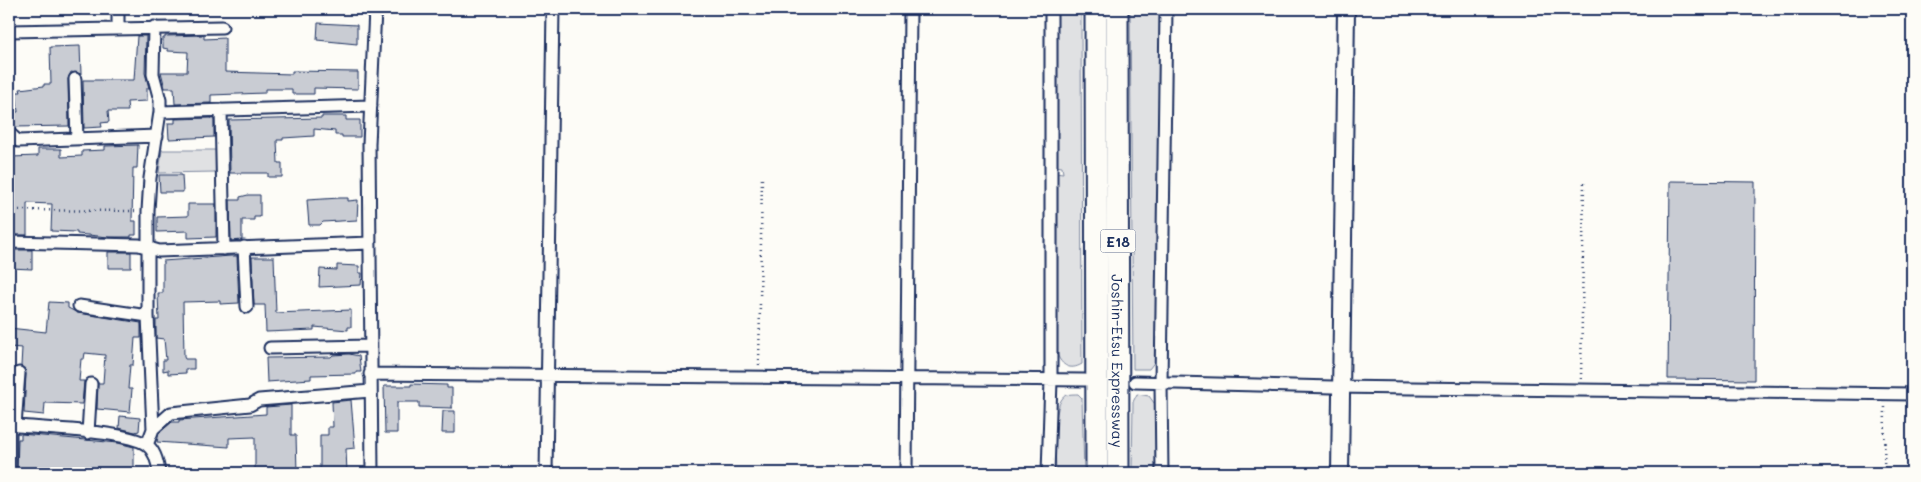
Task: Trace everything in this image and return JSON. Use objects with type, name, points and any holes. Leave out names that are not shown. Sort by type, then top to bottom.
[{"type":"highway","name":"Joshin-Etsu Expressway","points":[[1096,9],[1097,473]]},
{"type":"highway","name":"Joshin-Etsu Expressway","points":[[1117,9],[1118,473]]},
{"type":"street","points":[[118,9],[118,28]]},
{"type":"street","points":[[372,473],[370,374],[371,106],[376,9]]},
{"type":"street","points":[[546,473],[553,9]]},
{"type":"street","points":[[906,473],[910,9]]},
{"type":"street","points":[[1048,473],[1051,380],[1051,9]]},
{"type":"street","points":[[1162,473],[1161,383],[1166,9]]},
{"type":"street","points":[[1340,473],[1346,9]]},
{"type":"street","points":[[147,445],[152,430],[148,316],[148,211],[150,178],[160,112],[160,100],[153,74],[154,27]]},
{"type":"street","points":[[9,31],[222,27]]},
{"type":"street","points":[[75,79],[77,138]]},
{"type":"street","points":[[160,112],[371,106]]},
{"type":"street","points":[[221,110],[224,248]]},
{"type":"street","points":[[9,133],[18,141],[157,136]]},
{"type":"street","points":[[9,242],[139,245],[159,251],[370,243]]},
{"type":"street","points":[[244,247],[247,307]]},
{"type":"street","points":[[79,306],[148,316]]},
{"type":"street","points":[[270,348],[370,346]]},
{"type":"street","points":[[10,473],[11,426],[19,373]]},
{"type":"street","points":[[370,374],[1085,380]]},
{"type":"street","points":[[1135,382],[1341,387],[1912,394]]},
{"type":"street","points":[[88,433],[91,384]]},
{"type":"street","points":[[152,430],[171,413],[250,405],[260,400],[371,392]]},
{"type":"street","points":[[11,426],[128,438],[147,445],[154,453],[159,473]]},
{"type":"path","points":[[759,378],[762,176]]},
{"type":"path","points":[[1580,390],[1584,181]]},
{"type":"path","points":[[9,210],[148,211]]},
{"type":"path","points":[[1884,473],[1885,394]]},
{"type":"shaded area","points":[[1056,9],[1081,9],[1082,364],[1074,367],[1067,366],[1061,362],[1057,354],[1055,172],[1063,173],[1062,167],[1055,166]]},
{"type":"shaded area","points":[[1130,9],[1161,9],[1156,360],[1149,369],[1133,369]]},
{"type":"shaded area","points":[[162,150],[216,150],[216,172],[159,173]]},
{"type":"shaded area","points":[[1078,394],[1082,398],[1084,473],[1056,473],[1055,431],[1058,408],[1061,400],[1066,395]]},
{"type":"shaded area","points":[[1137,394],[1149,396],[1157,407],[1156,473],[1132,473],[1133,402]]},
{"type":"building","points":[[318,23],[357,25],[357,44],[317,40]]},
{"type":"building","points":[[204,35],[204,39],[225,38],[225,72],[292,74],[292,71],[358,72],[358,89],[314,88],[314,94],[292,94],[292,89],[265,89],[265,93],[211,95],[211,103],[175,104],[174,88],[165,88],[161,72],[187,72],[188,52],[168,51],[168,49],[163,48],[163,38],[165,36]]},
{"type":"building","points":[[137,36],[146,36],[145,73],[149,88],[147,88],[147,101],[127,102],[128,111],[108,111],[109,122],[101,123],[102,127],[84,128],[83,80],[134,80]]},
{"type":"building","points":[[80,46],[81,74],[71,72],[68,79],[69,126],[14,127],[14,112],[18,112],[16,92],[21,92],[20,89],[51,84],[50,47]]},
{"type":"building","points":[[322,116],[346,116],[346,120],[360,120],[360,137],[342,137],[342,135],[335,135],[335,131],[314,129],[314,136],[277,140],[278,163],[282,163],[282,177],[268,177],[268,173],[230,173],[229,120],[322,118]]},
{"type":"building","points":[[211,118],[214,120],[214,137],[169,139],[168,123],[175,123],[175,119]]},
{"type":"building","points":[[138,145],[137,168],[133,168],[132,221],[136,221],[136,235],[131,235],[131,237],[109,237],[77,234],[77,232],[51,231],[52,204],[27,203],[27,235],[9,235],[11,157],[38,156],[38,149],[61,149],[61,157],[82,156],[82,151],[105,150],[105,146]]},
{"type":"building","points":[[159,175],[182,175],[183,192],[160,192]]},
{"type":"building","points":[[1670,181],[1755,182],[1754,380],[1668,379]]},
{"type":"building","points":[[260,195],[260,217],[254,217],[254,220],[242,220],[242,240],[231,241],[230,200],[240,200],[240,197]]},
{"type":"building","points":[[348,198],[348,201],[358,200],[357,220],[323,222],[320,225],[309,225],[307,200]]},
{"type":"building","points":[[188,204],[216,204],[216,237],[188,238],[188,231],[157,232],[157,217],[188,216]]},
{"type":"building","points":[[9,250],[32,250],[32,269],[9,268]]},
{"type":"building","points":[[108,252],[131,252],[131,268],[108,268]]},
{"type":"building","points":[[237,256],[239,303],[220,304],[220,301],[183,302],[184,357],[185,359],[194,359],[194,369],[186,369],[186,373],[168,374],[168,370],[163,371],[163,360],[166,360],[164,339],[156,338],[156,320],[159,320],[158,293],[163,293],[163,261]]},
{"type":"building","points":[[252,257],[274,257],[276,313],[351,310],[351,327],[348,327],[348,330],[314,327],[314,330],[266,332],[265,305],[254,305]]},
{"type":"building","points":[[337,265],[359,266],[359,273],[362,273],[361,285],[319,287],[320,269],[337,270]]},
{"type":"building","points":[[49,302],[68,303],[68,308],[78,313],[141,323],[141,338],[135,338],[133,365],[130,365],[128,389],[132,389],[130,412],[97,409],[98,383],[103,383],[105,355],[85,353],[84,359],[81,359],[79,381],[84,381],[82,404],[45,403],[44,415],[24,413],[26,374],[21,366],[22,348],[9,347],[9,328],[46,332]]},
{"type":"building","points":[[349,354],[359,356],[361,372],[356,372],[356,374],[311,375],[311,379],[267,382],[266,358],[331,357],[333,355]]},
{"type":"building","points":[[411,384],[447,385],[447,388],[452,388],[452,408],[419,407],[419,402],[397,402],[397,433],[385,433],[384,386],[411,386]]},
{"type":"building","points":[[351,400],[355,448],[346,449],[347,473],[320,473],[320,435],[328,435],[328,427],[333,427],[332,402]]},
{"type":"building","points":[[291,405],[291,435],[296,435],[297,473],[255,473],[255,437],[229,438],[229,447],[157,442],[159,433],[172,422],[179,422],[179,420],[266,414],[266,407]]},
{"type":"building","points":[[443,411],[455,411],[455,433],[442,433]]},
{"type":"building","points":[[120,416],[140,418],[139,431],[135,432],[119,428]]},
{"type":"building","points":[[21,434],[118,443],[134,447],[134,473],[17,473],[18,439],[21,439]]}]
